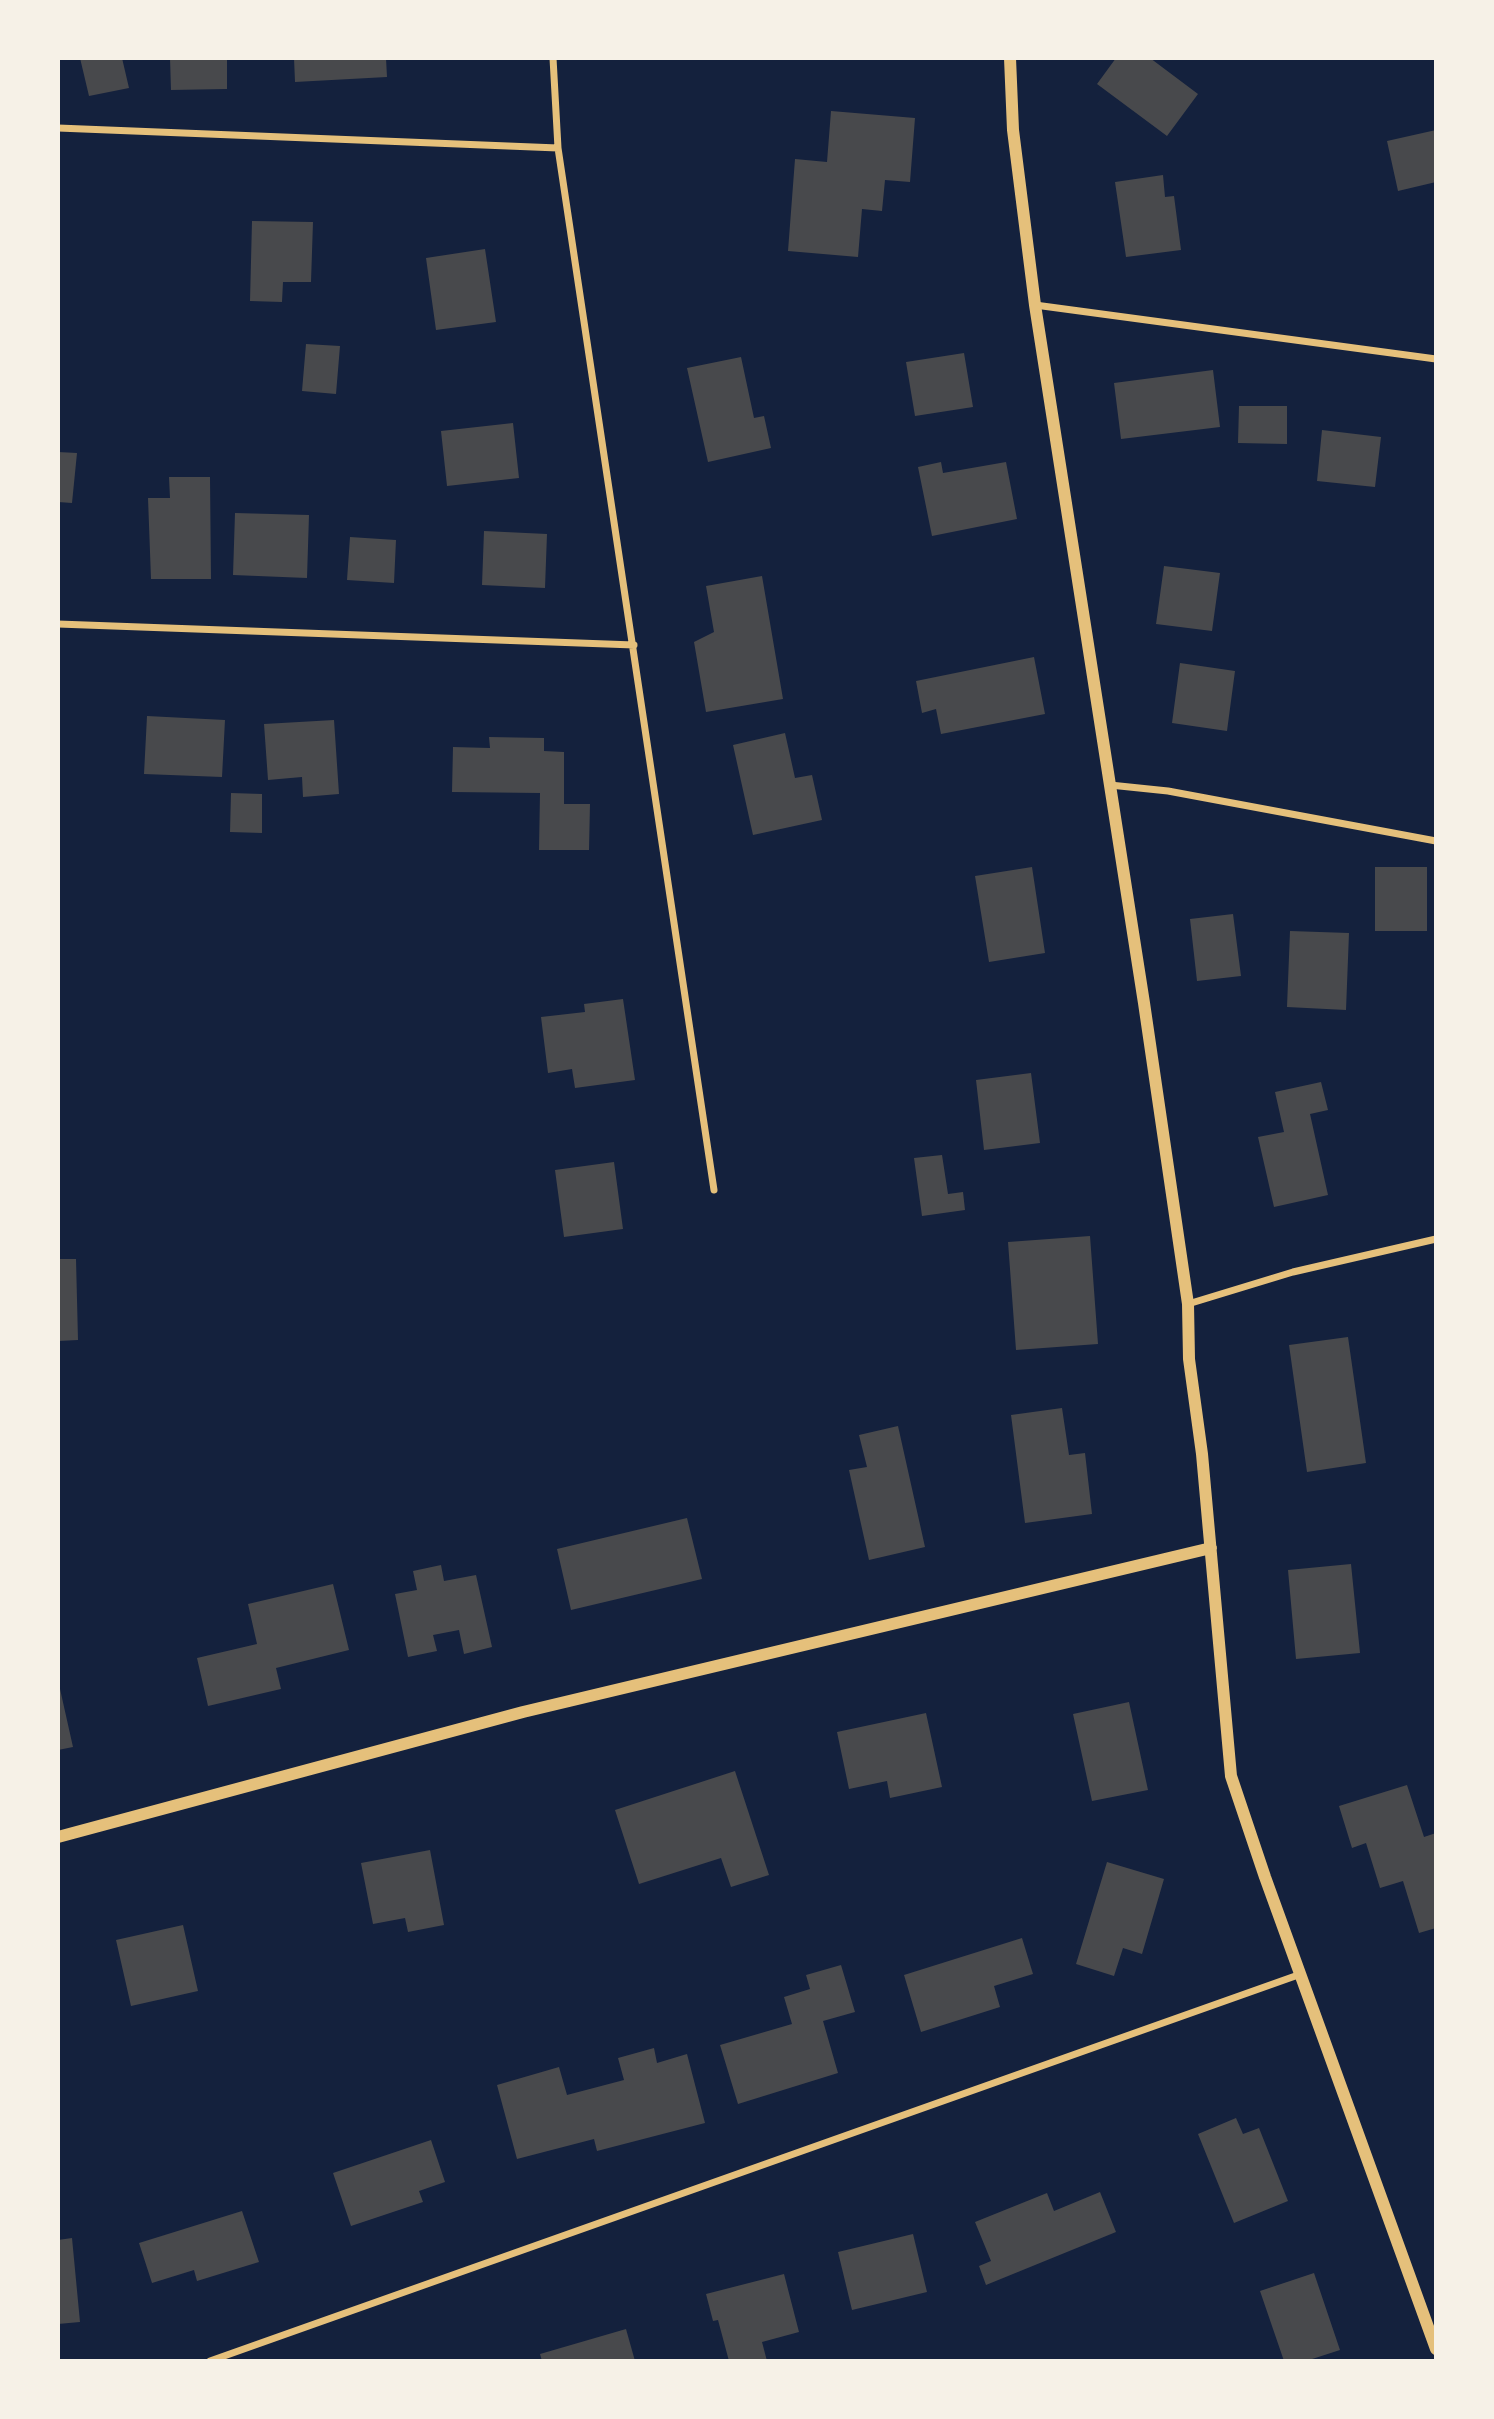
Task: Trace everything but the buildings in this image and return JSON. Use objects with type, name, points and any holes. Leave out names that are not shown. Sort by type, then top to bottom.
[{"type":"street","points":[[553,58],[558,148],[714,1190]]},
{"type":"street","points":[[1010,58],[1013,130],[1035,306],[1188,1304],[1189,1359],[1211,1548],[1231,1776],[1436,2349]]},
{"type":"street","points":[[58,128],[558,148]]},
{"type":"street","points":[[1035,306],[1436,359]]},
{"type":"street","points":[[58,624],[634,645]]},
{"type":"street","points":[[1110,785],[1168,791],[1436,841]]},
{"type":"street","points":[[1188,1304],[1293,1272],[1436,1239]]},
{"type":"street","points":[[58,1837],[523,1712],[1211,1548]]},
{"type":"street","points":[[210,2361],[1301,1974]]}]
